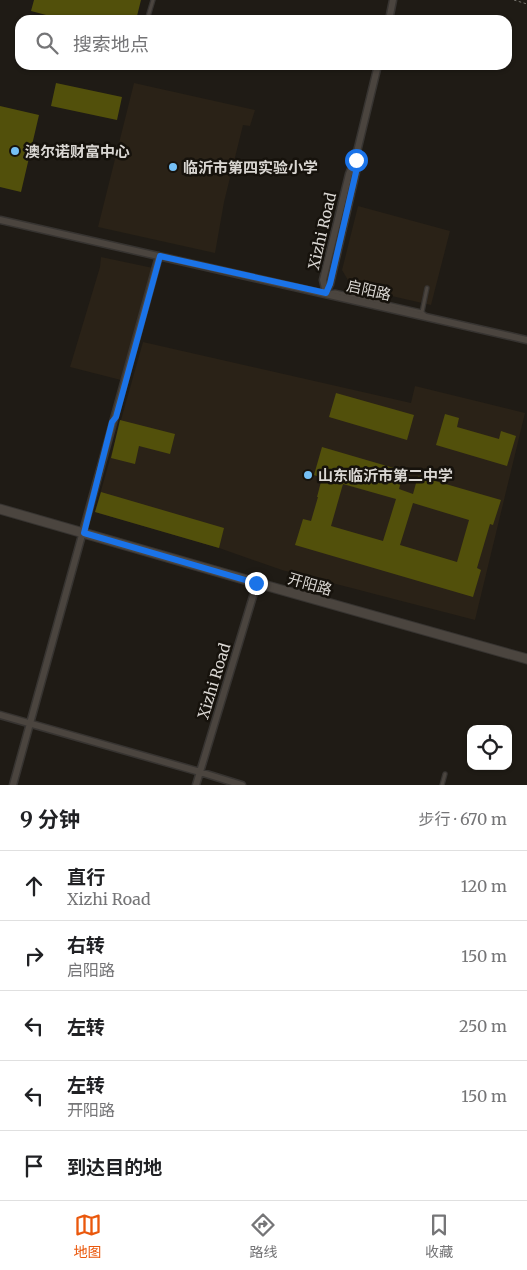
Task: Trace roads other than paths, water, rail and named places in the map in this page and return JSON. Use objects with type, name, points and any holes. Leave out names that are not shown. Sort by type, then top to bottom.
[{"type":"street","points":[[390,15],[393,0]]},
{"type":"street","name":"Xizhi Road","points":[[326,293],[330,284],[356,172],[356,160],[377,70]]},
{"type":"street","name":"启阳路","points":[[0,220],[424,314],[527,340]]},
{"type":"street","points":[[13,785],[84,533],[112,422],[116,417],[160,256]]},
{"type":"street","name":"开阳路","points":[[0,509],[527,659]]},
{"type":"street","name":"Xizhi Road","points":[[196,785],[256,583]]},
{"type":"street","points":[[0,715],[242,785]]},
{"type":"lane","points":[[148,15],[153,0]]},
{"type":"lane","points":[[424,314],[427,288]]},
{"type":"lane","points":[[442,785],[445,774]]},
{"type":"place","name":"澳尔诺财富中心","points":[[15,151]]},
{"type":"place","name":"临沂市第四实验小学","points":[[173,167]]},
{"type":"place","name":"山东临沂市第二中学","points":[[308,475]]}]
